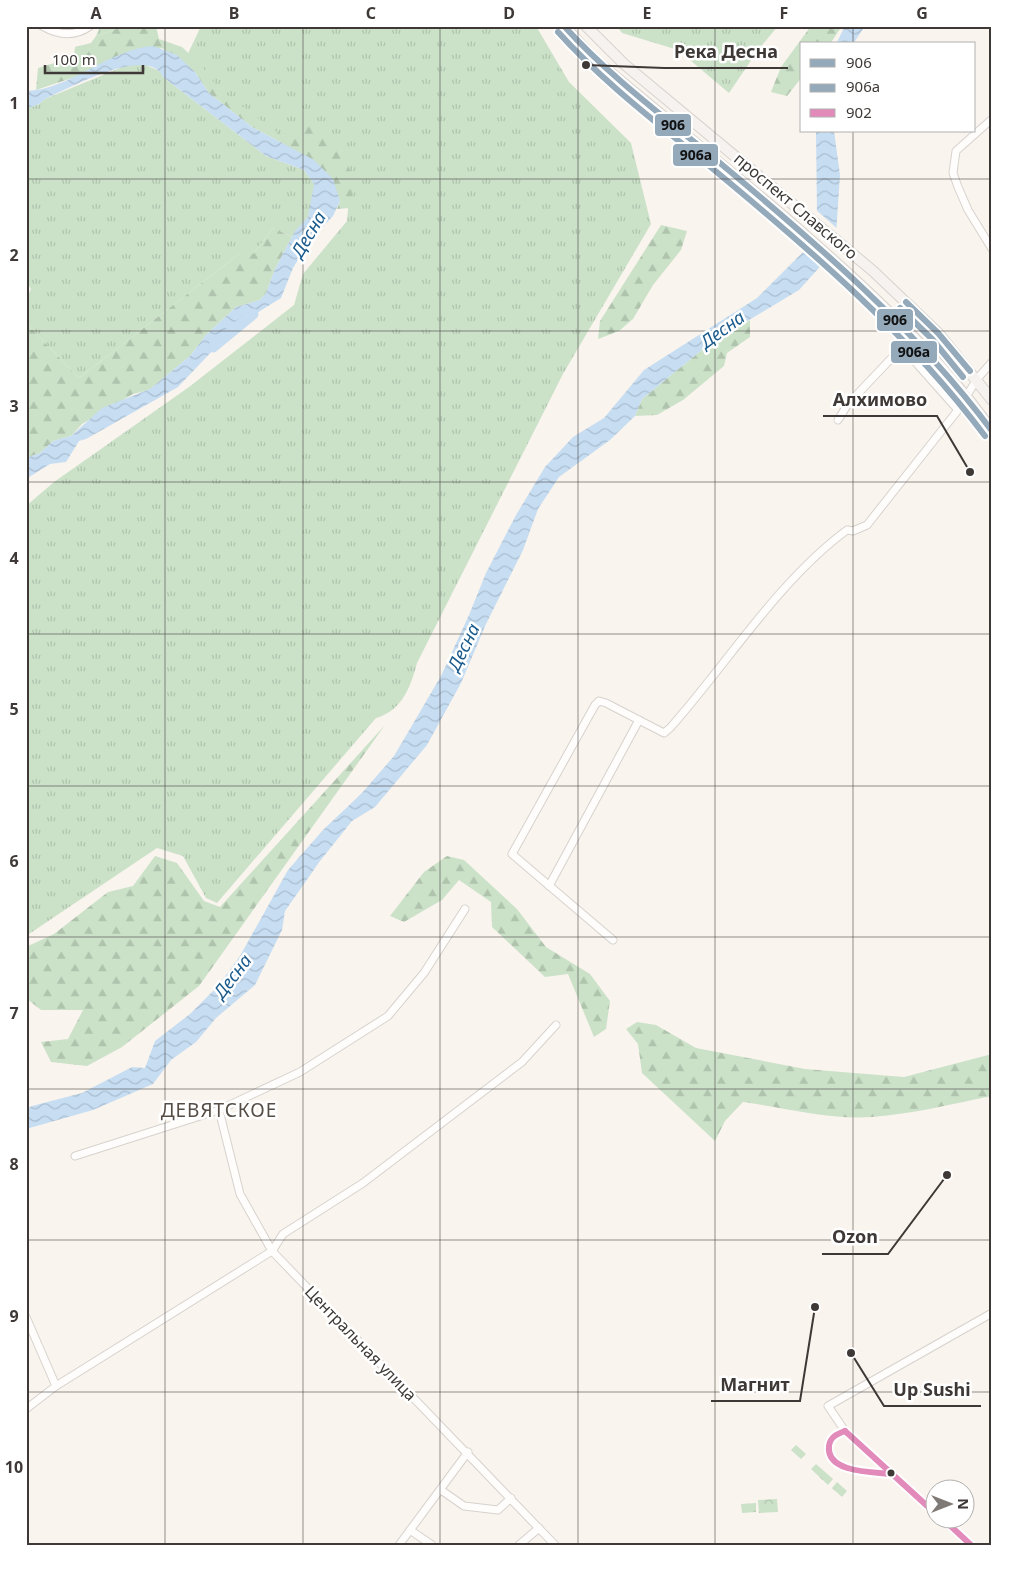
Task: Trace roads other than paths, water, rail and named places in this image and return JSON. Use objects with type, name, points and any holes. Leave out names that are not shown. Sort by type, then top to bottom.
[{"type":"main road","name":"проспект Славского","points":[[564,26],[593,58],[717,160],[860,282],[966,394],[992,430]]},
{"type":"main road","name":"проспект Славского","points":[[586,26],[624,64],[873,271],[930,325],[977,379],[992,400]]},
{"type":"street","points":[[42,26],[62,34],[80,33],[90,26]]},
{"type":"street","points":[[992,119],[956,151],[953,173],[968,210],[992,249]]},
{"type":"street","points":[[838,420],[848,404],[902,347],[958,410]]},
{"type":"street","points":[[613,940],[512,854],[595,705],[600,702],[606,703],[664,732],[670,728],[769,607],[829,543],[846,530],[853,531],[867,525],[958,410],[966,394],[992,362]]},
{"type":"street","points":[[549,886],[639,720]]},
{"type":"street","points":[[75,1156],[219,1110],[300,1072],[388,1016],[424,973],[465,910]]},
{"type":"street","points":[[26,1409],[56,1386],[272,1251],[283,1234],[363,1183],[522,1062],[556,1025]]},
{"type":"street","name":"Центральная улица","points":[[219,1110],[240,1194],[272,1251],[468,1452],[555,1545]]},
{"type":"street","points":[[926,1505],[845,1431],[828,1406],[992,1313]]},
{"type":"street","points":[[26,1317],[56,1386]]},
{"type":"street","points":[[399,1545],[468,1452]]},
{"type":"street","points":[[441,1490],[464,1506],[498,1510],[511,1498]]},
{"type":"street","points":[[520,1545],[539,1528]]},
{"type":"street","points":[[952,1528],[971,1545]]},
{"type":"street","points":[[410,1530],[432,1545]]},
{"type":"water","points":[[845,26],[865,26],[854,42],[837,42]]},
{"type":"water","points":[[153,46],[177,55],[195,72],[209,93],[252,127],[314,160],[333,179],[340,201],[333,216],[310,240],[293,268],[281,298],[236,326],[178,387],[86,439],[79,441],[66,462],[50,464],[26,479],[26,458],[40,453],[53,441],[71,436],[102,408],[150,389],[190,356],[206,335],[236,307],[260,300],[266,293],[275,269],[295,231],[308,217],[314,184],[304,170],[266,156],[163,77],[155,68],[141,65],[107,72],[88,79],[26,109],[26,91],[58,84],[121,54]]},
{"type":"water","points":[[816,132],[834,132],[840,175],[835,250],[799,290],[709,344],[642,399],[635,416],[610,440],[559,477],[538,509],[523,550],[486,624],[461,683],[427,745],[375,807],[352,821],[320,861],[285,911],[282,930],[255,985],[216,1018],[196,1042],[171,1060],[153,1084],[93,1110],[26,1129],[26,1109],[82,1093],[132,1067],[145,1068],[155,1041],[190,1014],[218,986],[240,956],[288,870],[323,830],[362,793],[394,756],[441,676],[486,573],[516,515],[545,467],[573,437],[604,418],[644,370],[757,298],[809,246],[817,215]]},
{"type":"waterway","name":"Десна","points":[[213,347],[253,314]]},
{"type":"place","name":"Река Десна","points":[[586,65]]},
{"type":"place","name":"Алхимово","points":[[970,472]]},
{"type":"place","name":"Ozon","points":[[947,1175]]},
{"type":"place","name":"Магнит","points":[[815,1307]]},
{"type":"place","name":"Up Sushi","points":[[851,1353]]},
{"type":"district","name":"ДЕВЯТСКОЕ","points":[[219,1110]]}]
